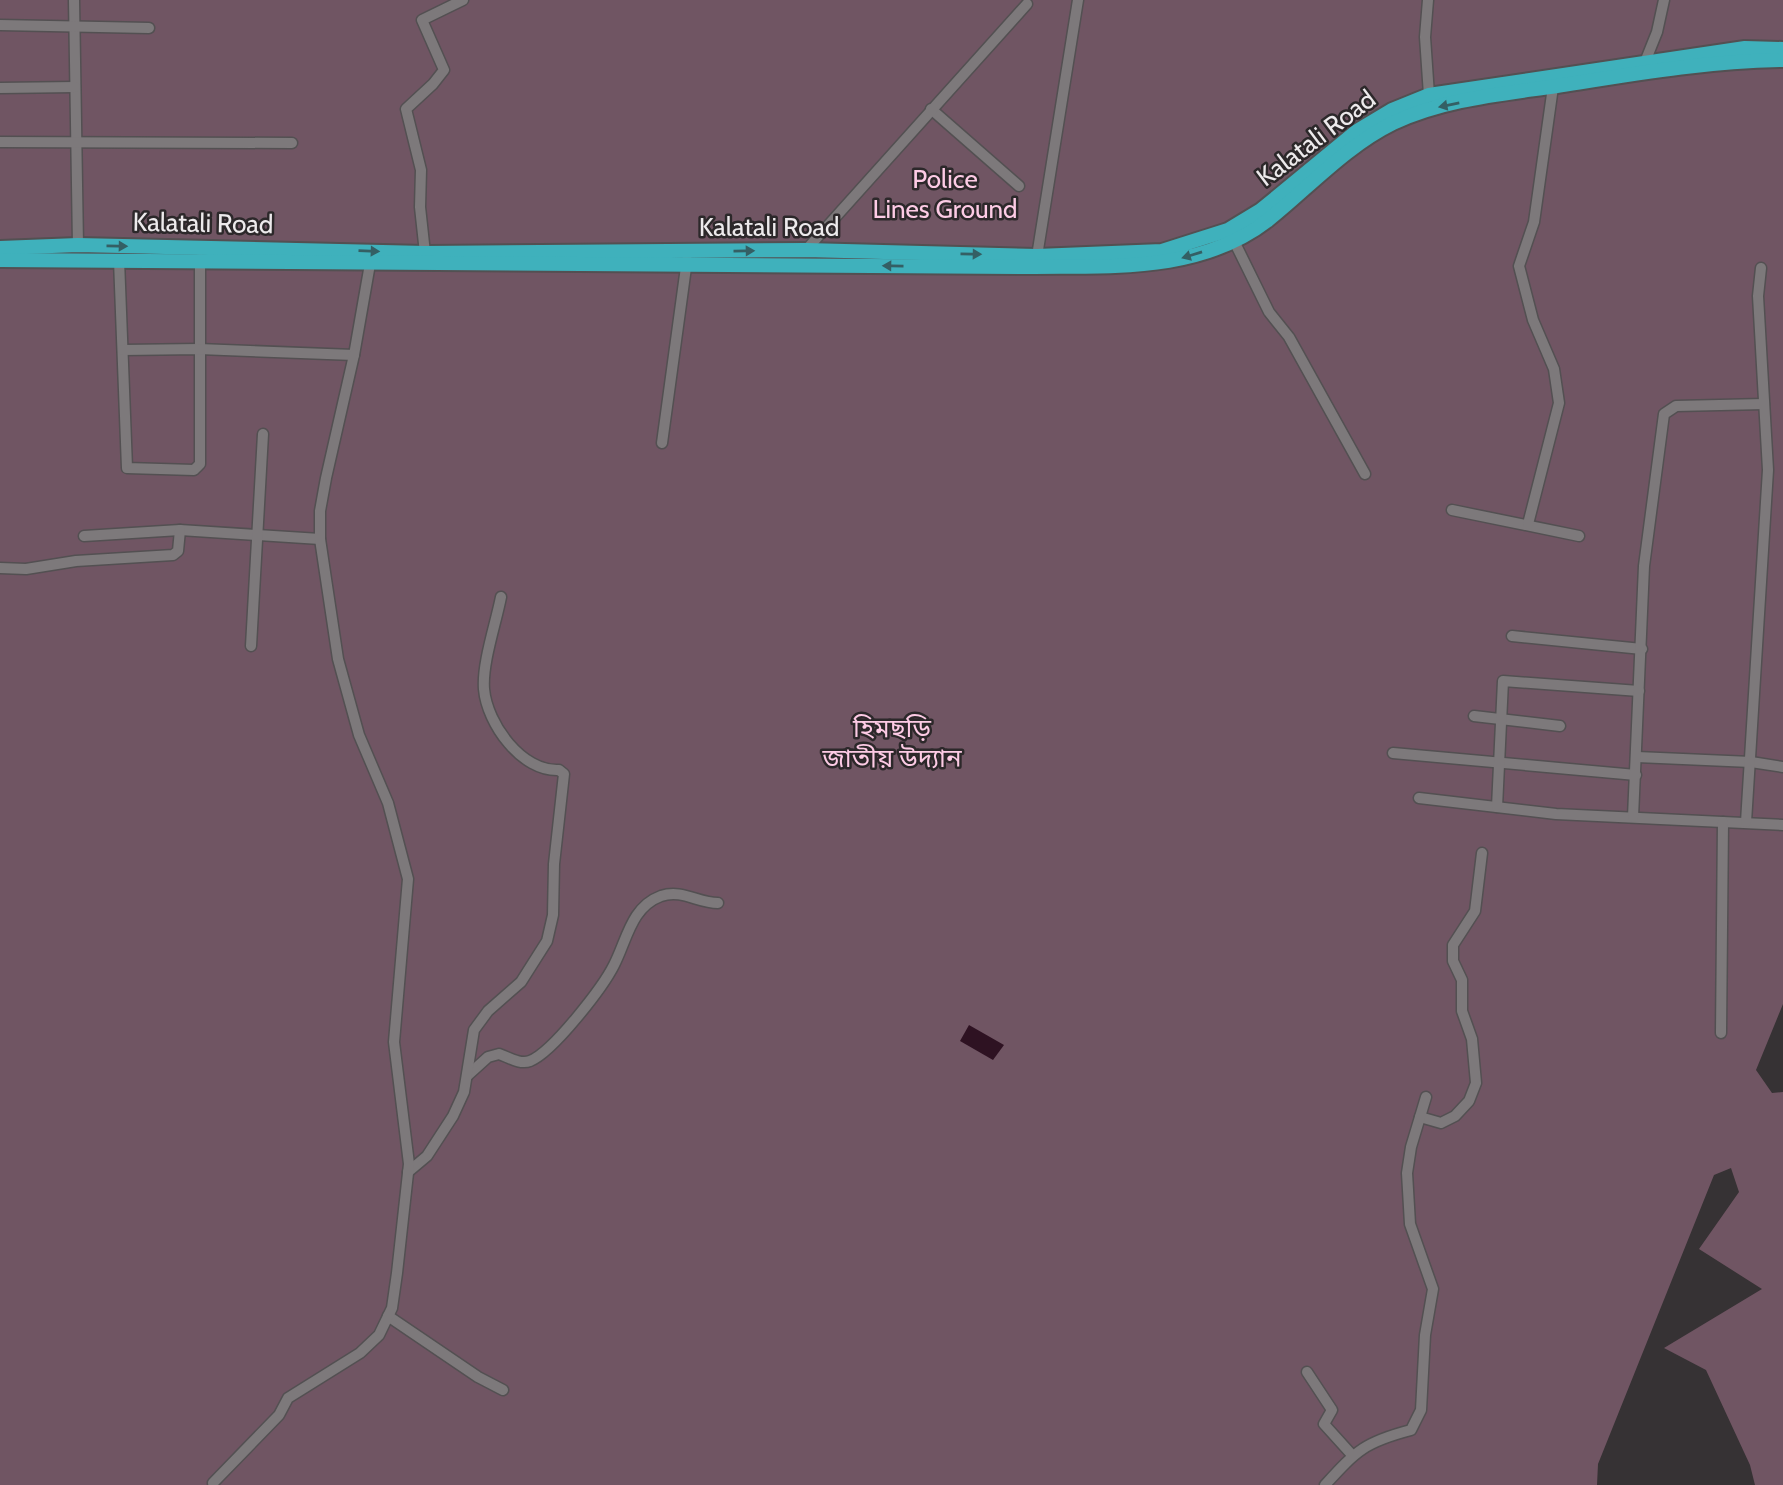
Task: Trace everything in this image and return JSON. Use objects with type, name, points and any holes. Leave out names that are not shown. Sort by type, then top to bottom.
[{"type":"highway","name":"Kalatali Road","points":[[2,254],[78,246],[687,258],[806,250],[833,258],[1156,265],[1234,241],[1265,222],[1358,145],[1391,124],[1427,109],[1645,62],[1745,48],[1783,49]]},
{"type":"highway","name":"Kalatali Road","points":[[2,254],[119,260],[200,259],[370,264],[687,258],[1037,256],[1162,251],[1228,230],[1261,210],[1357,131],[1392,110],[1429,95],[1529,85],[1553,87],[1730,61],[1783,60]]},
{"type":"street","points":[[74,0],[78,246]]},
{"type":"street","points":[[425,253],[420,207],[421,170],[406,109],[433,84],[443,70],[422,20],[463,0]]},
{"type":"street","points":[[1037,256],[1078,0]]},
{"type":"street","points":[[1428,0],[1424,37],[1429,95]]},
{"type":"street","points":[[1645,62],[1657,32],[1664,0]]},
{"type":"street","points":[[806,250],[1027,4]]},
{"type":"street","points":[[0,25],[149,28]]},
{"type":"street","points":[[0,88],[75,87]]},
{"type":"street","points":[[1528,524],[1559,403],[1554,369],[1533,320],[1519,266],[1534,222],[1553,87]]},
{"type":"street","points":[[931,108],[1019,186]]},
{"type":"street","points":[[0,142],[292,143]]},
{"type":"street","points":[[1234,241],[1269,312],[1289,337],[1365,474]]},
{"type":"street","points":[[662,443],[687,258]]},
{"type":"street","points":[[119,260],[127,468],[194,470],[200,464],[200,259]]},
{"type":"street","points":[[211,1485],[279,1415],[288,1398],[360,1353],[379,1335],[388,1316],[397,1273],[409,1168],[394,1042],[408,878],[392,815],[359,735],[338,659],[320,540],[320,511],[354,355],[370,264]]},
{"type":"street","points":[[1746,822],[1767,494],[1758,296],[1761,268]]},
{"type":"street","points":[[123,350],[199,349],[354,355]]},
{"type":"street","points":[[1633,817],[1648,524],[1664,414],[1676,406],[1764,404]]},
{"type":"street","points":[[251,646],[263,434]]},
{"type":"street","points":[[1452,510],[1579,536]]},
{"type":"street","points":[[84,536],[180,530],[320,540]]},
{"type":"street","points":[[0,568],[26,569],[76,561],[173,555],[178,551],[180,530]]},
{"type":"street","points":[[409,1168],[427,1156],[453,1116],[464,1092],[474,1030],[488,1011],[521,982],[547,941],[553,915],[554,864],[564,774],[559,770],[546,771],[532,765],[510,744],[495,720],[484,691],[501,597]]},
{"type":"street","points":[[1512,636],[1642,649]]},
{"type":"street","points":[[1497,807],[1503,681],[1639,691]]},
{"type":"street","points":[[1474,716],[1560,726]]},
{"type":"street","points":[[1393,753],[1636,775]]},
{"type":"street","points":[[1636,757],[1783,766]]},
{"type":"street","points":[[1419,798],[1497,807],[1783,825]]},
{"type":"street","points":[[1721,1033],[1723,822]]},
{"type":"street","points":[[1420,1117],[1441,1123],[1455,1116],[1469,1101],[1476,1083],[1472,1039],[1462,1012],[1462,980],[1454,961],[1453,945],[1475,911],[1482,853]]},
{"type":"street","points":[[467,1076],[488,1057],[499,1054],[528,1062],[561,1033],[595,994],[614,966],[635,915],[654,900],[673,894],[718,903]]},
{"type":"street","points":[[1325,1485],[1352,1455],[1383,1436],[1411,1430],[1421,1410],[1425,1335],[1433,1289],[1415,1243],[1407,1195],[1411,1147],[1426,1097]]},
{"type":"street","points":[[388,1316],[478,1377],[503,1390]]},
{"type":"street","points":[[1307,1372],[1332,1410],[1324,1424],[1352,1455]]},
{"type":"green space","name":"হিমছড়ি জাতীয় উদ্যান","points":[[0,0],[1783,0],[1783,1004],[1756,1070],[1772,1093],[1783,1092],[1783,1485],[1755,1485],[1750,1465],[1706,1370],[1664,1348],[1762,1289],[1699,1249],[1739,1192],[1731,1168],[1714,1175],[1598,1464],[1597,1485],[0,1485]]},
{"type":"shaded area","points":[[969,1025],[1004,1045],[993,1060],[960,1041]]},
{"type":"park label","name":"Police Lines Ground","points":[[945,194]]}]
